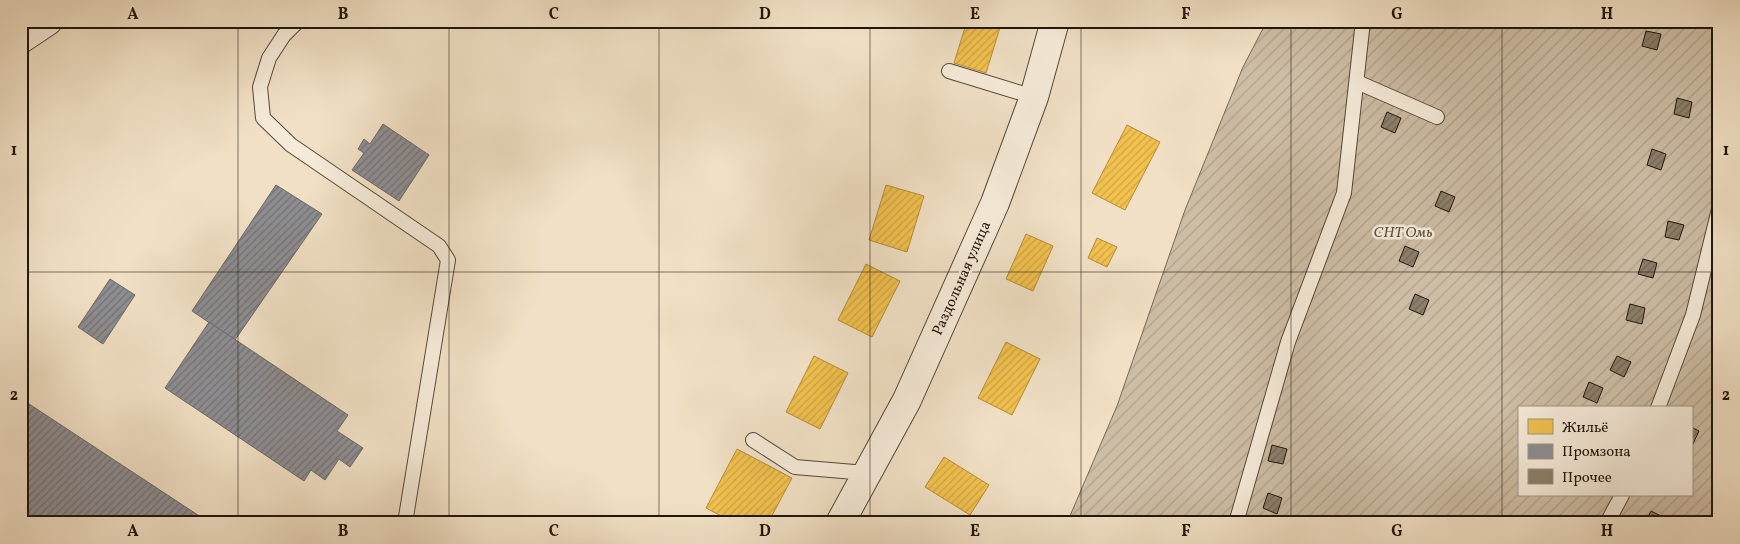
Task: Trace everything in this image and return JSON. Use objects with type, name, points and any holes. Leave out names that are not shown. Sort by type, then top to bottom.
[{"type":"street","points":[[21,39],[48,21]]},
{"type":"street","name":"Раздольная улица","points":[[840,523],[907,400],[995,203],[1034,97],[1055,21]]},
{"type":"lane","points":[[298,21],[284,35],[269,58],[260,88],[263,118],[291,145],[439,246],[448,260],[405,523]]},
{"type":"lane","points":[[1236,523],[1288,342],[1344,193],[1363,21]]},
{"type":"lane","points":[[949,71],[1034,97]]},
{"type":"lane","points":[[1357,82],[1438,117]]},
{"type":"lane","points":[[1659,406],[1693,315],[1719,209]]},
{"type":"lane","points":[[753,440],[795,467],[866,473]]},
{"type":"lane","points":[[1607,523],[1621,496]]},
{"type":"green space","name":"СНТ Омь","points":[[1267,21],[1719,21],[1719,523],[1067,523],[1117,406],[1185,210],[1243,67]]},
{"type":"building: Жильё","points":[[967,21],[1002,21],[986,73],[954,63]]},
{"type":"building: Жильё","points":[[1127,125],[1160,142],[1125,210],[1092,193]]},
{"type":"building: Жильё","points":[[886,185],[924,196],[907,252],[869,240]]},
{"type":"building: Жильё","points":[[1026,234],[1053,246],[1033,291],[1006,279]]},
{"type":"building: Жильё","points":[[1097,238],[1117,247],[1107,267],[1088,258]]},
{"type":"building: Жильё","points":[[866,264],[900,281],[872,337],[838,320]]},
{"type":"building: Жильё","points":[[1006,342],[1040,359],[1012,415],[978,398]]},
{"type":"building: Жильё","points":[[814,356],[848,373],[820,429],[786,412]]},
{"type":"building: Жильё","points":[[737,449],[792,478],[768,523],[735,523],[706,508]]},
{"type":"building: Жильё","points":[[944,457],[989,485],[970,515],[925,487]]},
{"type":"building: Промзона","points":[[383,124],[429,155],[399,201],[352,170],[364,153],[358,149],[364,139],[370,144]]},
{"type":"building: Промзона","points":[[276,185],[322,214],[235,340],[192,311]]},
{"type":"building: Промзона","points":[[110,279],[135,295],[103,344],[78,327]]},
{"type":"building: Промзона","points":[[209,322],[348,415],[337,431],[363,448],[350,467],[339,459],[325,480],[311,470],[304,481],[165,388]]},
{"type":"building: Промзона","points":[[23,400],[210,523],[21,523],[21,402]]},
{"type":"building: Прочее","points":[[1389,21],[1405,21],[1403,28],[1388,25]]},
{"type":"building: Прочее","points":[[1646,31],[1661,34],[1657,50],[1642,46]]},
{"type":"building: Прочее","points":[[1677,98],[1692,102],[1689,118],[1674,114]]},
{"type":"building: Прочее","points":[[1387,112],[1401,118],[1395,133],[1381,127]]},
{"type":"building: Прочее","points":[[1652,149],[1666,154],[1661,170],[1647,165]]},
{"type":"building: Прочее","points":[[1441,191],[1455,197],[1449,212],[1435,206]]},
{"type":"building: Прочее","points":[[1668,221],[1684,225],[1679,240],[1665,237]]},
{"type":"building: Прочее","points":[[1405,246],[1419,252],[1413,267],[1399,261]]},
{"type":"building: Прочее","points":[[1643,259],[1657,263],[1653,278],[1638,274]]},
{"type":"building: Прочее","points":[[1415,294],[1429,300],[1423,315],[1409,309]]},
{"type":"building: Прочее","points":[[1630,304],[1645,308],[1642,324],[1626,320]]},
{"type":"building: Прочее","points":[[1617,356],[1631,362],[1624,377],[1610,370]]},
{"type":"building: Прочее","points":[[1589,382],[1603,388],[1597,403],[1583,397]]},
{"type":"building: Прочее","points":[[1692,428],[1699,431],[1692,446]]},
{"type":"building: Прочее","points":[[1272,445],[1287,449],[1283,464],[1268,461]]},
{"type":"building: Прочее","points":[[1268,493],[1282,498],[1277,514],[1263,508]]},
{"type":"building: Прочее","points":[[1651,511],[1665,518],[1662,523],[1645,523]]}]
